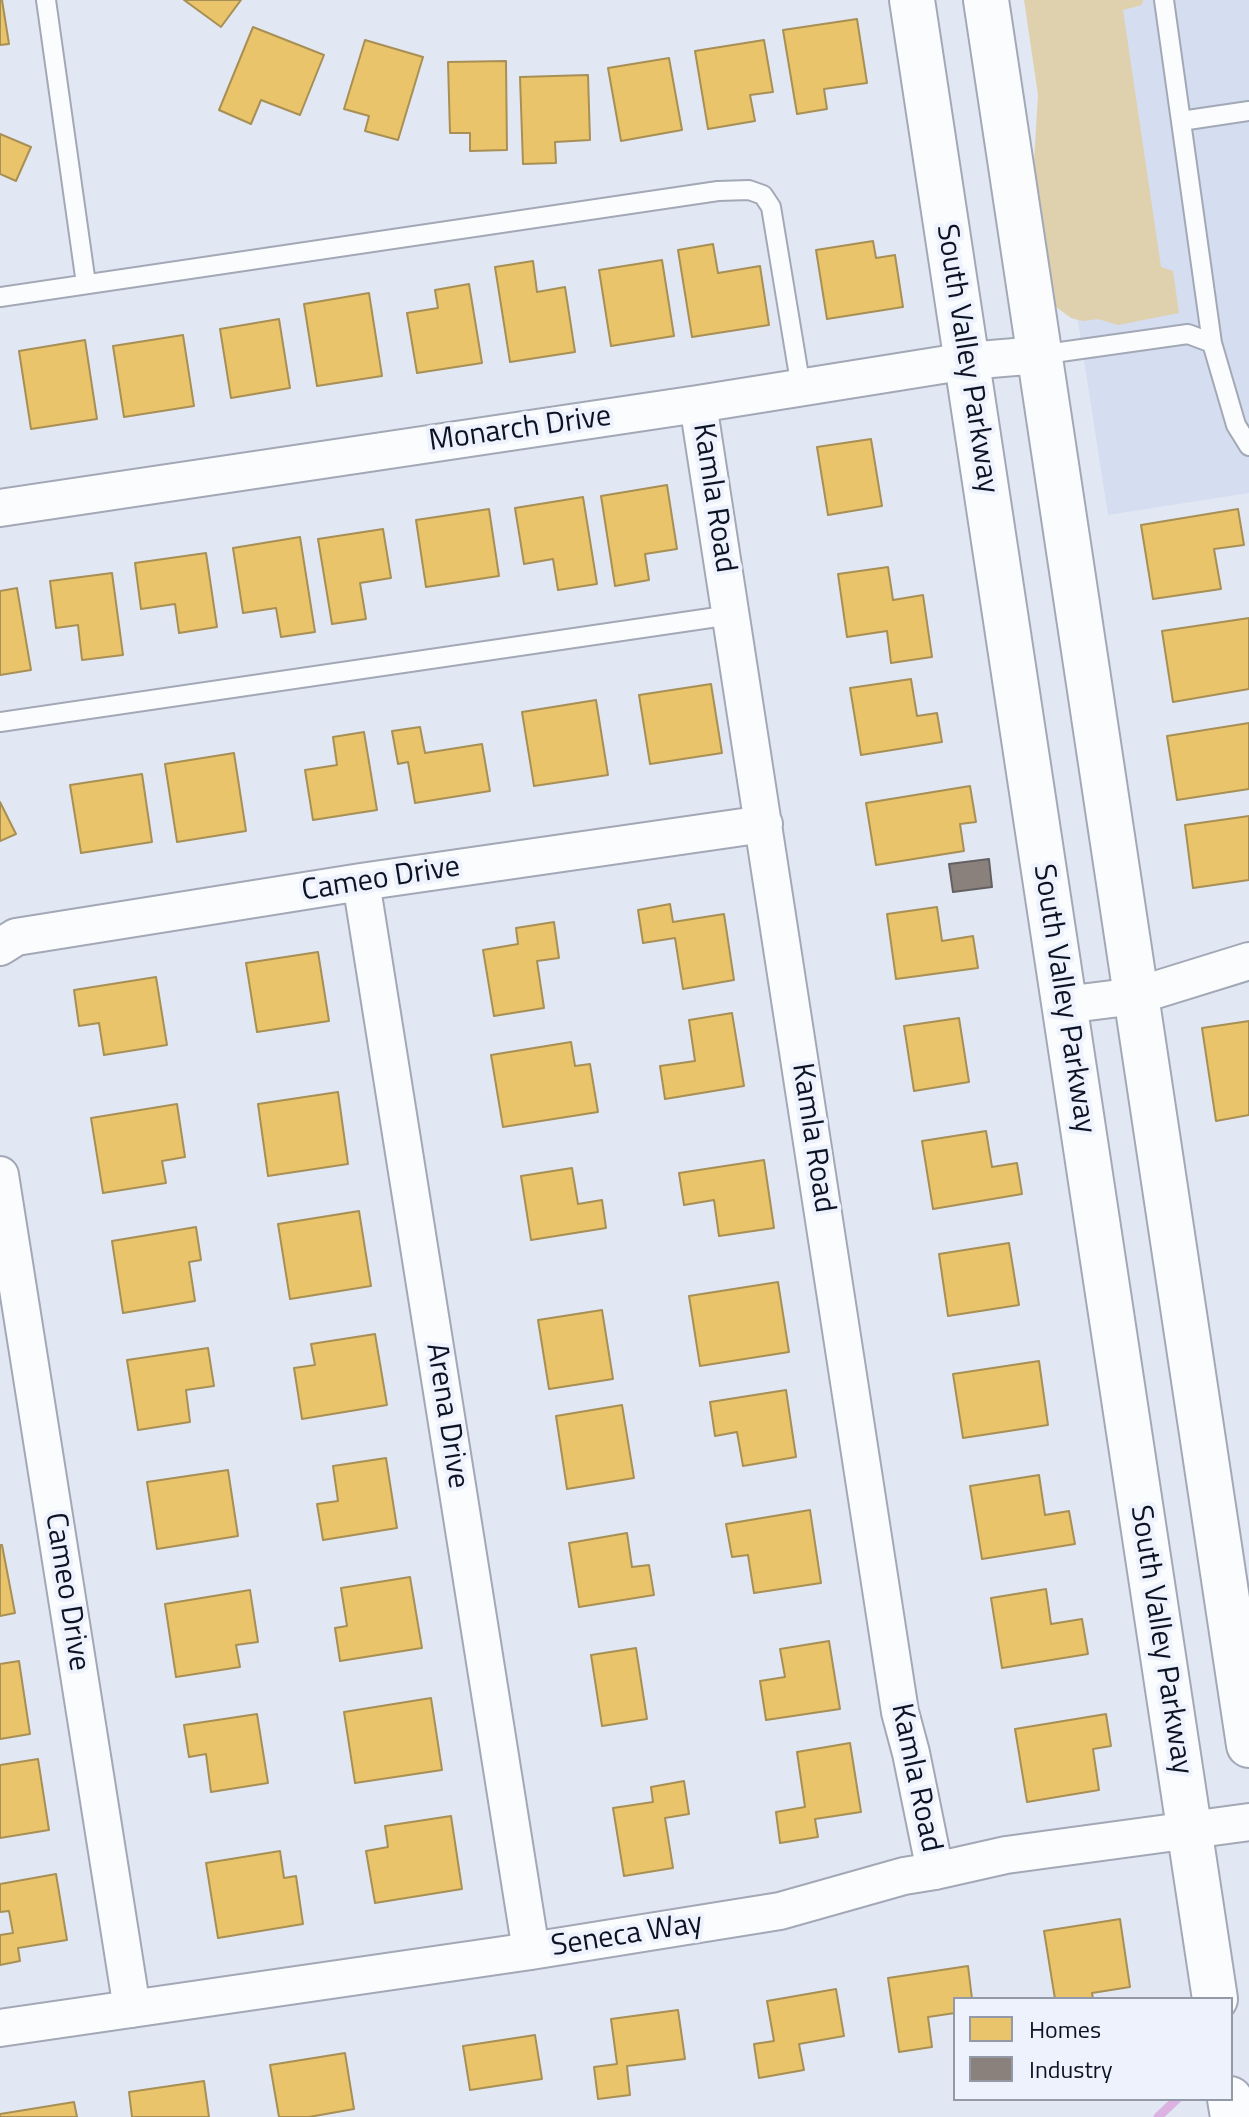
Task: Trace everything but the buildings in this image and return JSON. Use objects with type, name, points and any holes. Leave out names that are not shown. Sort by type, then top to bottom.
[{"type":"main road","name":"South Valley Parkway","points":[[912,0],[1215,1997]]},
{"type":"main road","points":[[986,0],[1249,1745]]},
{"type":"street","name":"Monarch Drive","points":[[0,508],[967,361],[1039,355]]},
{"type":"street","name":"Kamla Road","points":[[698,404],[900,1712],[935,1871]]},
{"type":"street","name":"Cameo Drive","points":[[0,947],[16,937],[361,882],[764,824]]},
{"type":"street","name":"Arena Drive","points":[[361,882],[531,1951]]},
{"type":"street","points":[[1064,1005],[1136,996],[1249,961]]},
{"type":"street","name":"Cameo Drive","points":[[0,1175],[132,2009]]},
{"type":"street","name":"Seneca Way","points":[[0,2028],[531,1951],[780,1911],[904,1876],[1006,1855],[1249,1822]]},
{"type":"lane","points":[[46,0],[86,284]]},
{"type":"lane","points":[[1164,0],[1212,343],[1236,425],[1249,446]]},
{"type":"lane","points":[[1181,121],[1249,111]]},
{"type":"lane","points":[[0,297],[718,191],[749,190],[763,195],[771,207],[801,388]]},
{"type":"lane","points":[[1039,355],[1188,334],[1212,343]]},
{"type":"lane","points":[[0,722],[731,615]]},
{"type":"shaded area","points":[[1024,0],[1143,0],[1142,5],[1123,10],[1161,267],[1173,271],[1179,313],[1118,325],[1098,319],[1083,321],[1071,318],[1052,304],[1037,209],[1034,161],[1038,95]]},
{"type":"shaded area","points":[[1028,0],[1249,0],[1249,493],[1108,515]]},
{"type":"waterway","points":[[1158,2117],[1175,2101]]}]
